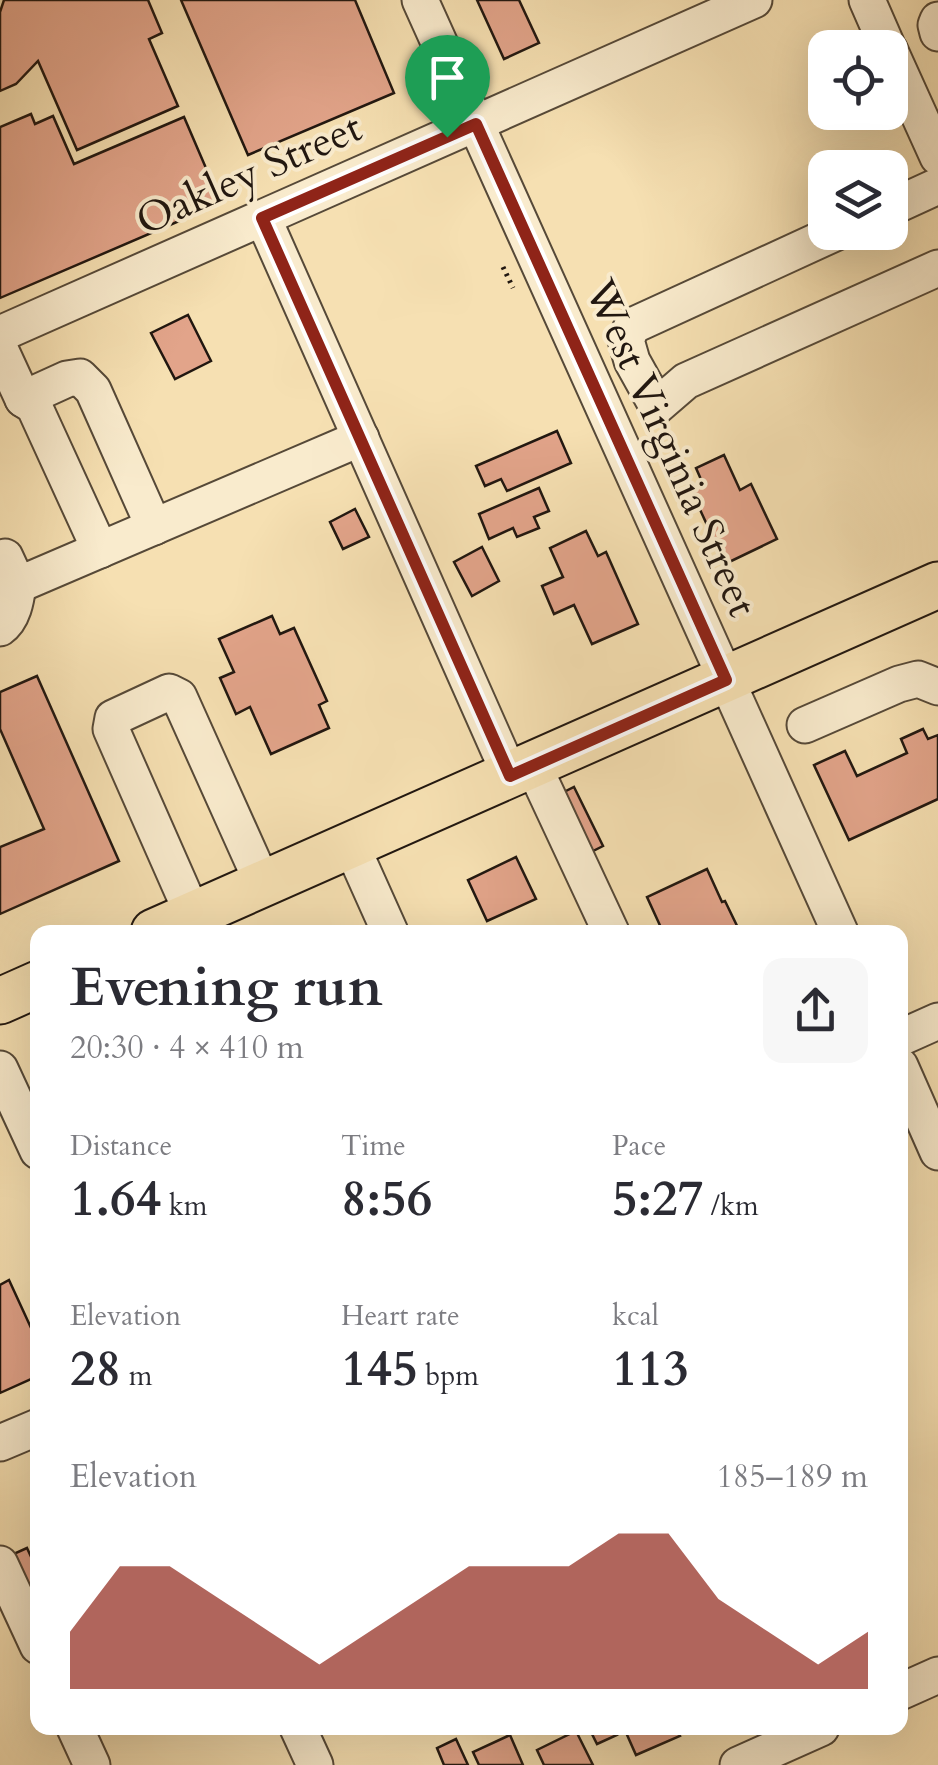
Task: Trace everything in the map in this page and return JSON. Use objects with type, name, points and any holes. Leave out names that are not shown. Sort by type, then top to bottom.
[{"type":"main road","points":[[174,924],[938,585]]},
{"type":"main road","points":[[0,1001],[30,988]]},
{"type":"street","name":"West Virginia Street","points":[[420,0],[837,925]]},
{"type":"street","name":"Oakley Street","points":[[0,334],[754,0]]},
{"type":"street","points":[[867,0],[880,30]]},
{"type":"street","points":[[938,20],[938,34]]},
{"type":"street","points":[[908,89],[936,148]]},
{"type":"street","points":[[908,200],[938,186]]},
{"type":"street","points":[[262,218],[362,438],[522,770],[607,925]]},
{"type":"street","points":[[657,406],[632,362],[626,340],[632,326],[808,245]]},
{"type":"street","points":[[614,430],[640,418],[686,381],[938,268]]},
{"type":"street","points":[[0,349],[23,399],[34,406],[100,550]]},
{"type":"street","points":[[23,399],[66,379],[80,377],[92,390],[154,527]]},
{"type":"street","points":[[0,628],[16,602],[6,562],[100,550],[362,438]]},
{"type":"street","points":[[805,725],[899,684],[918,679],[938,687]]},
{"type":"street","points":[[174,924],[112,730],[113,718],[169,692],[179,697],[263,884]]},
{"type":"street","points":[[351,845],[387,925]]},
{"type":"street","points":[[908,1035],[938,1022]]},
{"type":"street","points":[[0,1069],[30,1135]]},
{"type":"street","points":[[908,1084],[938,1152]]},
{"type":"street","points":[[0,1444],[30,1430]]},
{"type":"street","points":[[0,1564],[30,1629]]},
{"type":"street","points":[[908,1688],[938,1675]]},
{"type":"street","points":[[78,1735],[92,1765]]},
{"type":"street","points":[[301,1735],[315,1765]]},
{"type":"street","points":[[753,1753],[802,1735]]},
{"type":"building","points":[[4,0],[148,0],[162,33],[149,39],[178,106],[77,150],[38,61],[16,84],[0,91],[0,12]]},
{"type":"building","points":[[181,0],[355,0],[394,93],[248,155]]},
{"type":"building","points":[[477,0],[519,0],[539,43],[504,59]]},
{"type":"building","points":[[31,114],[35,124],[53,116],[74,164],[184,117],[221,203],[0,298],[0,127]]},
{"type":"building","points":[[188,315],[211,361],[175,379],[151,333]]},
{"type":"building","points":[[557,431],[571,463],[507,491],[501,479],[485,486],[476,466]]},
{"type":"building","points":[[724,455],[740,490],[751,484],[777,539],[725,564],[691,490],[703,484],[696,468]]},
{"type":"building","points":[[539,488],[549,511],[534,517],[539,528],[517,537],[513,528],[489,539],[479,514]]},
{"type":"building","points":[[355,509],[369,537],[343,549],[330,522]]},
{"type":"building","points":[[586,531],[598,556],[606,552],[638,624],[592,644],[574,605],[554,614],[542,586],[563,577],[550,548]]},
{"type":"building","points":[[482,547],[499,581],[472,596],[454,562]]},
{"type":"building","points":[[272,616],[280,634],[294,628],[327,701],[319,705],[329,728],[271,754],[250,707],[236,714],[220,678],[234,672],[219,639]]},
{"type":"building","points":[[37,676],[119,861],[0,914],[0,847],[44,829],[0,729],[0,692]]},
{"type":"building","points":[[923,729],[928,739],[938,735],[938,799],[849,840],[814,765],[845,751],[857,776],[907,753],[901,739]]},
{"type":"building","points":[[574,787],[603,846],[583,856],[554,797]]},
{"type":"building","points":[[516,857],[536,899],[487,921],[468,880]]},
{"type":"building","points":[[707,869],[737,925],[660,925],[647,897]]},
{"type":"building","points":[[9,1280],[30,1326],[30,1380],[0,1393],[0,1285]]},
{"type":"building","points":[[27,1548],[30,1555],[30,1626],[0,1560]]},
{"type":"building","points":[[510,1735],[523,1765],[479,1765],[473,1752]]},
{"type":"building","points":[[568,1735],[578,1735],[593,1765],[544,1765],[537,1750]]},
{"type":"building","points":[[592,1735],[617,1735],[597,1744]]},
{"type":"building","points":[[627,1735],[680,1736],[636,1755]]},
{"type":"building","points":[[456,1739],[468,1765],[444,1765],[437,1748]]},
{"type":"route","points":[[476,124],[726,680],[510,776],[262,218],[447,137],[476,124]]}]
